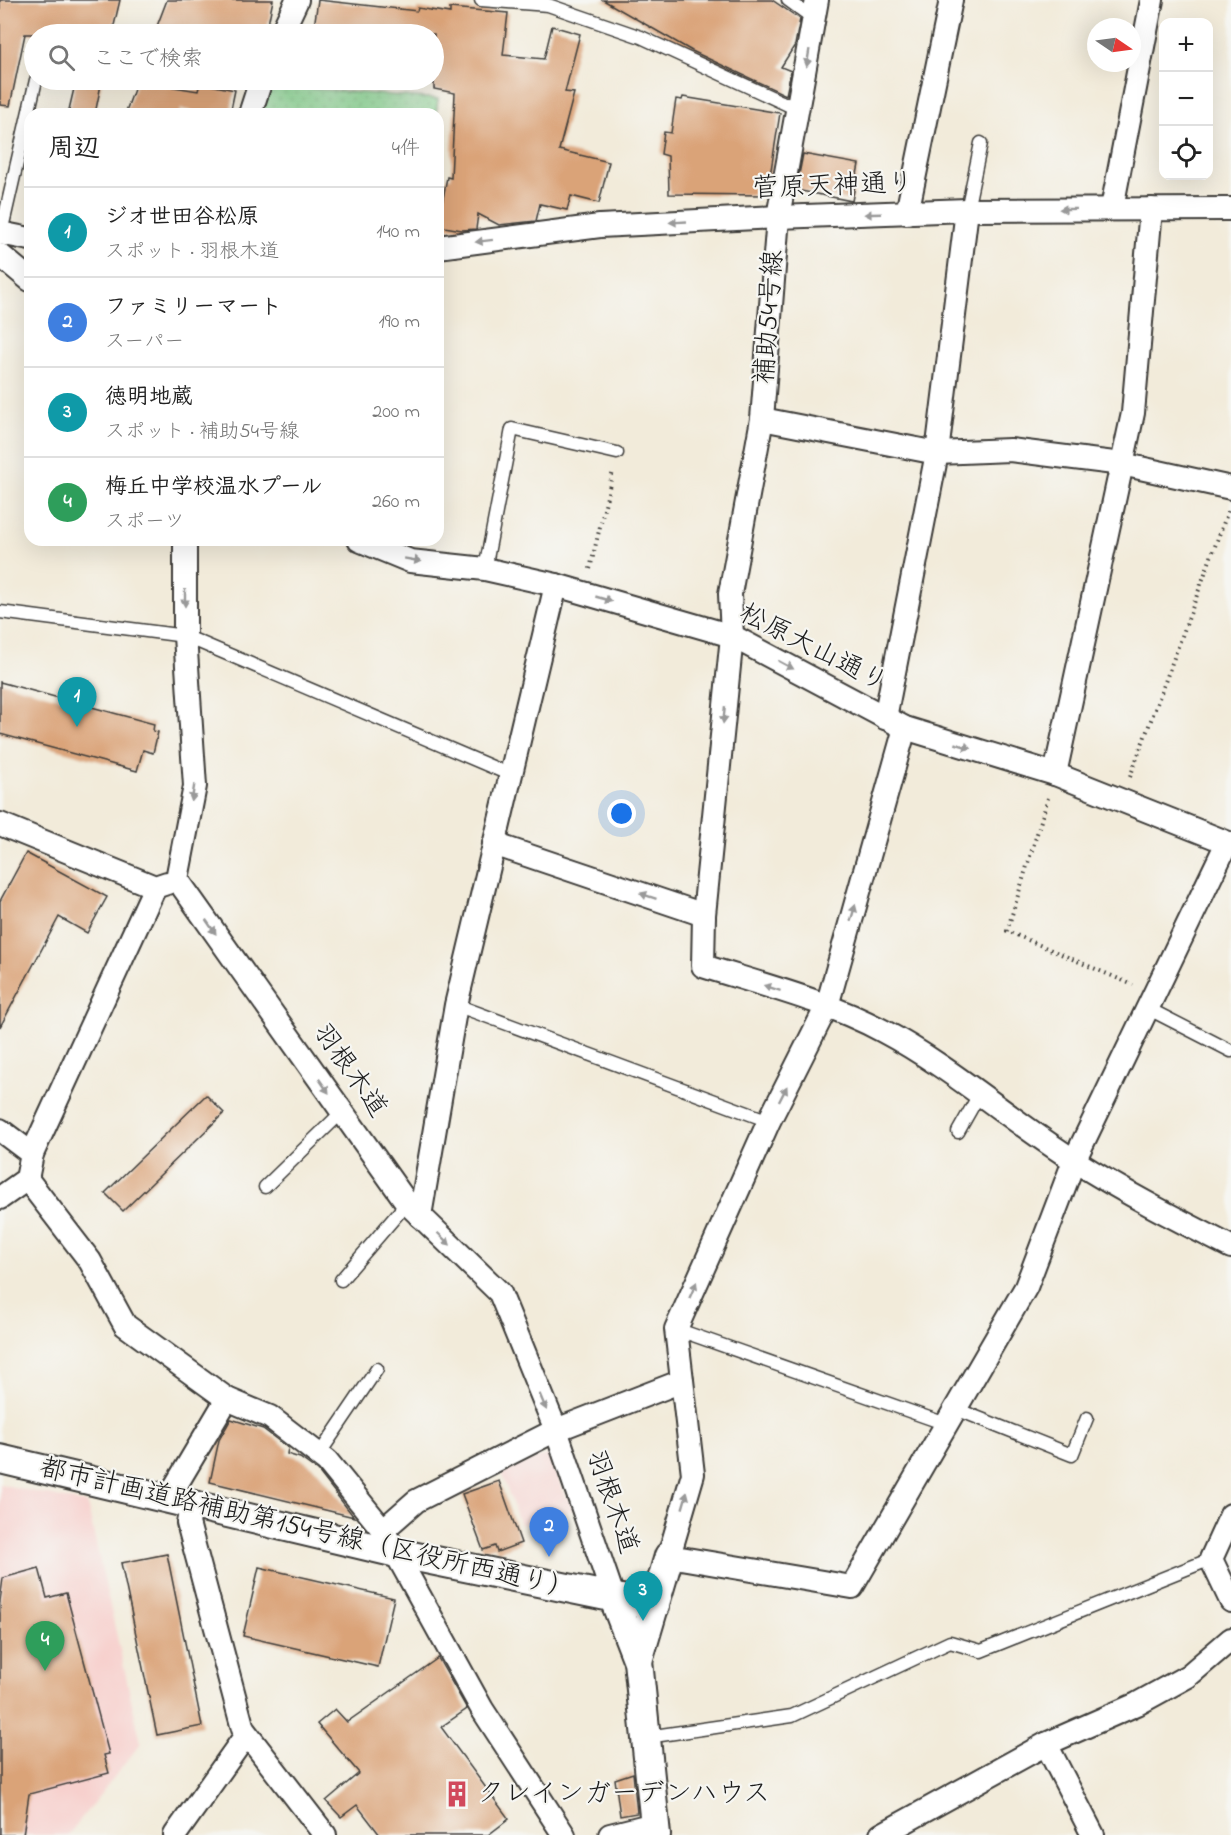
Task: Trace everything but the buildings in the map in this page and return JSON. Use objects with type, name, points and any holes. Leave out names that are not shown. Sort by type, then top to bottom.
[{"type":"street","points":[[286,24],[297,0]]},
{"type":"street","points":[[907,213],[951,0]]},
{"type":"street","points":[[1112,208],[1152,0]]},
{"type":"street","name":"補助54号線","points":[[816,9],[778,217],[762,419],[730,594],[732,636],[704,915],[703,966],[827,1006]]},
{"type":"street","points":[[252,108],[258,90]]},
{"type":"street","points":[[1055,774],[1133,413],[1151,209]]},
{"type":"street","name":"菅原天神通り","points":[[444,246],[600,226],[778,217],[967,210],[1231,209]]},
{"type":"street","points":[[638,1661],[693,1474],[676,1329],[769,1121],[827,1006],[895,723],[937,453],[967,210]]},
{"type":"street","points":[[0,233],[24,238]]},
{"type":"street","points":[[0,255],[24,275]]},
{"type":"street","points":[[762,419],[937,453],[1010,450],[1122,464],[1231,488]]},
{"type":"street","points":[[0,824],[155,887],[177,879],[195,786],[185,636],[185,546]]},
{"type":"street","name":"松原大山通り","points":[[374,546],[410,561],[485,569],[556,585],[732,636],[895,723],[1055,774],[1229,844]]},
{"type":"street","points":[[414,1209],[456,1005],[556,585]]},
{"type":"street","points":[[494,844],[704,915]]},
{"type":"street","points":[[669,1556],[852,1587],[1026,1287],[1074,1161],[1229,844]]},
{"type":"street","name":"羽根木道","points":[[177,879],[342,1112],[414,1209],[500,1293],[556,1430],[614,1599]]},
{"type":"street","points":[[0,1198],[27,1179],[32,1154],[155,887]]},
{"type":"street","points":[[827,1006],[883,1031],[980,1094],[1074,1161],[1158,1210],[1231,1247]]},
{"type":"street","points":[[0,1130],[32,1154]]},
{"type":"street","points":[[27,1179],[90,1261],[124,1325],[227,1399],[270,1417],[320,1453],[388,1541],[482,1709],[564,1835]]},
{"type":"street","points":[[388,1541],[416,1501],[556,1430],[682,1381]]},
{"type":"street","points":[[227,1399],[176,1485],[246,1735],[325,1835]]},
{"type":"street","name":"都市計画道路補助第154号線（区役所西通り）","points":[[0,1459],[182,1501],[388,1541],[614,1599],[655,1606]]},
{"type":"street","points":[[1231,1515],[1211,1559],[1231,1601]]},
{"type":"street","points":[[610,1835],[655,1829],[638,1661],[614,1599]]},
{"type":"street","points":[[881,1835],[1047,1744],[1137,1704],[1188,1676],[1231,1639]]},
{"type":"street","points":[[175,1835],[246,1735]]},
{"type":"street","points":[[1047,1744],[1093,1835]]},
{"type":"lane","points":[[481,0],[548,5],[631,33],[799,110]]},
{"type":"lane","points":[[788,0],[816,9]]},
{"type":"lane","points":[[29,108],[34,90]]},
{"type":"lane","points":[[0,233],[24,131]]},
{"type":"lane","points":[[967,210],[981,143]]},
{"type":"lane","points":[[485,569],[512,429],[617,453]]},
{"type":"lane","points":[[0,612],[185,636],[511,775]]},
{"type":"lane","points":[[1152,1002],[1231,1051]]},
{"type":"lane","points":[[456,1005],[769,1121]]},
{"type":"lane","points":[[958,1131],[980,1094]]},
{"type":"lane","points":[[266,1187],[342,1112]]},
{"type":"lane","points":[[341,1280],[414,1209]]},
{"type":"lane","points":[[676,1329],[1072,1455],[1088,1418]]},
{"type":"lane","points":[[320,1453],[377,1369]]},
{"type":"lane","points":[[647,1737],[792,1716],[950,1642],[981,1651],[1211,1559]]},
{"type":"path","points":[[585,593],[617,453]]},
{"type":"path","points":[[1122,801],[1231,503]]},
{"type":"path","points":[[1055,774],[1006,932],[1152,1002]]},
{"type":"shaded area","points":[[550,1454],[565,1497],[569,1497],[573,1510],[520,1525],[501,1471]]},
{"type":"shaded area","points":[[0,1484],[87,1504],[141,1743],[68,1835],[0,1835]]},
{"type":"green space","points":[[267,90],[329,90],[438,99],[437,108],[263,108]]},
{"type":"place","name":"ジオ世田谷松原","points":[[77,727]]},
{"type":"place","name":"ファミリーマート","points":[[549,1557]]},
{"type":"place","name":"徳明地蔵","points":[[643,1621]]},
{"type":"place","name":"梅丘中学校温水プール","points":[[45,1671]]},
{"type":"place","name":"クレインガーデンハウス","points":[[457,1794]]}]
